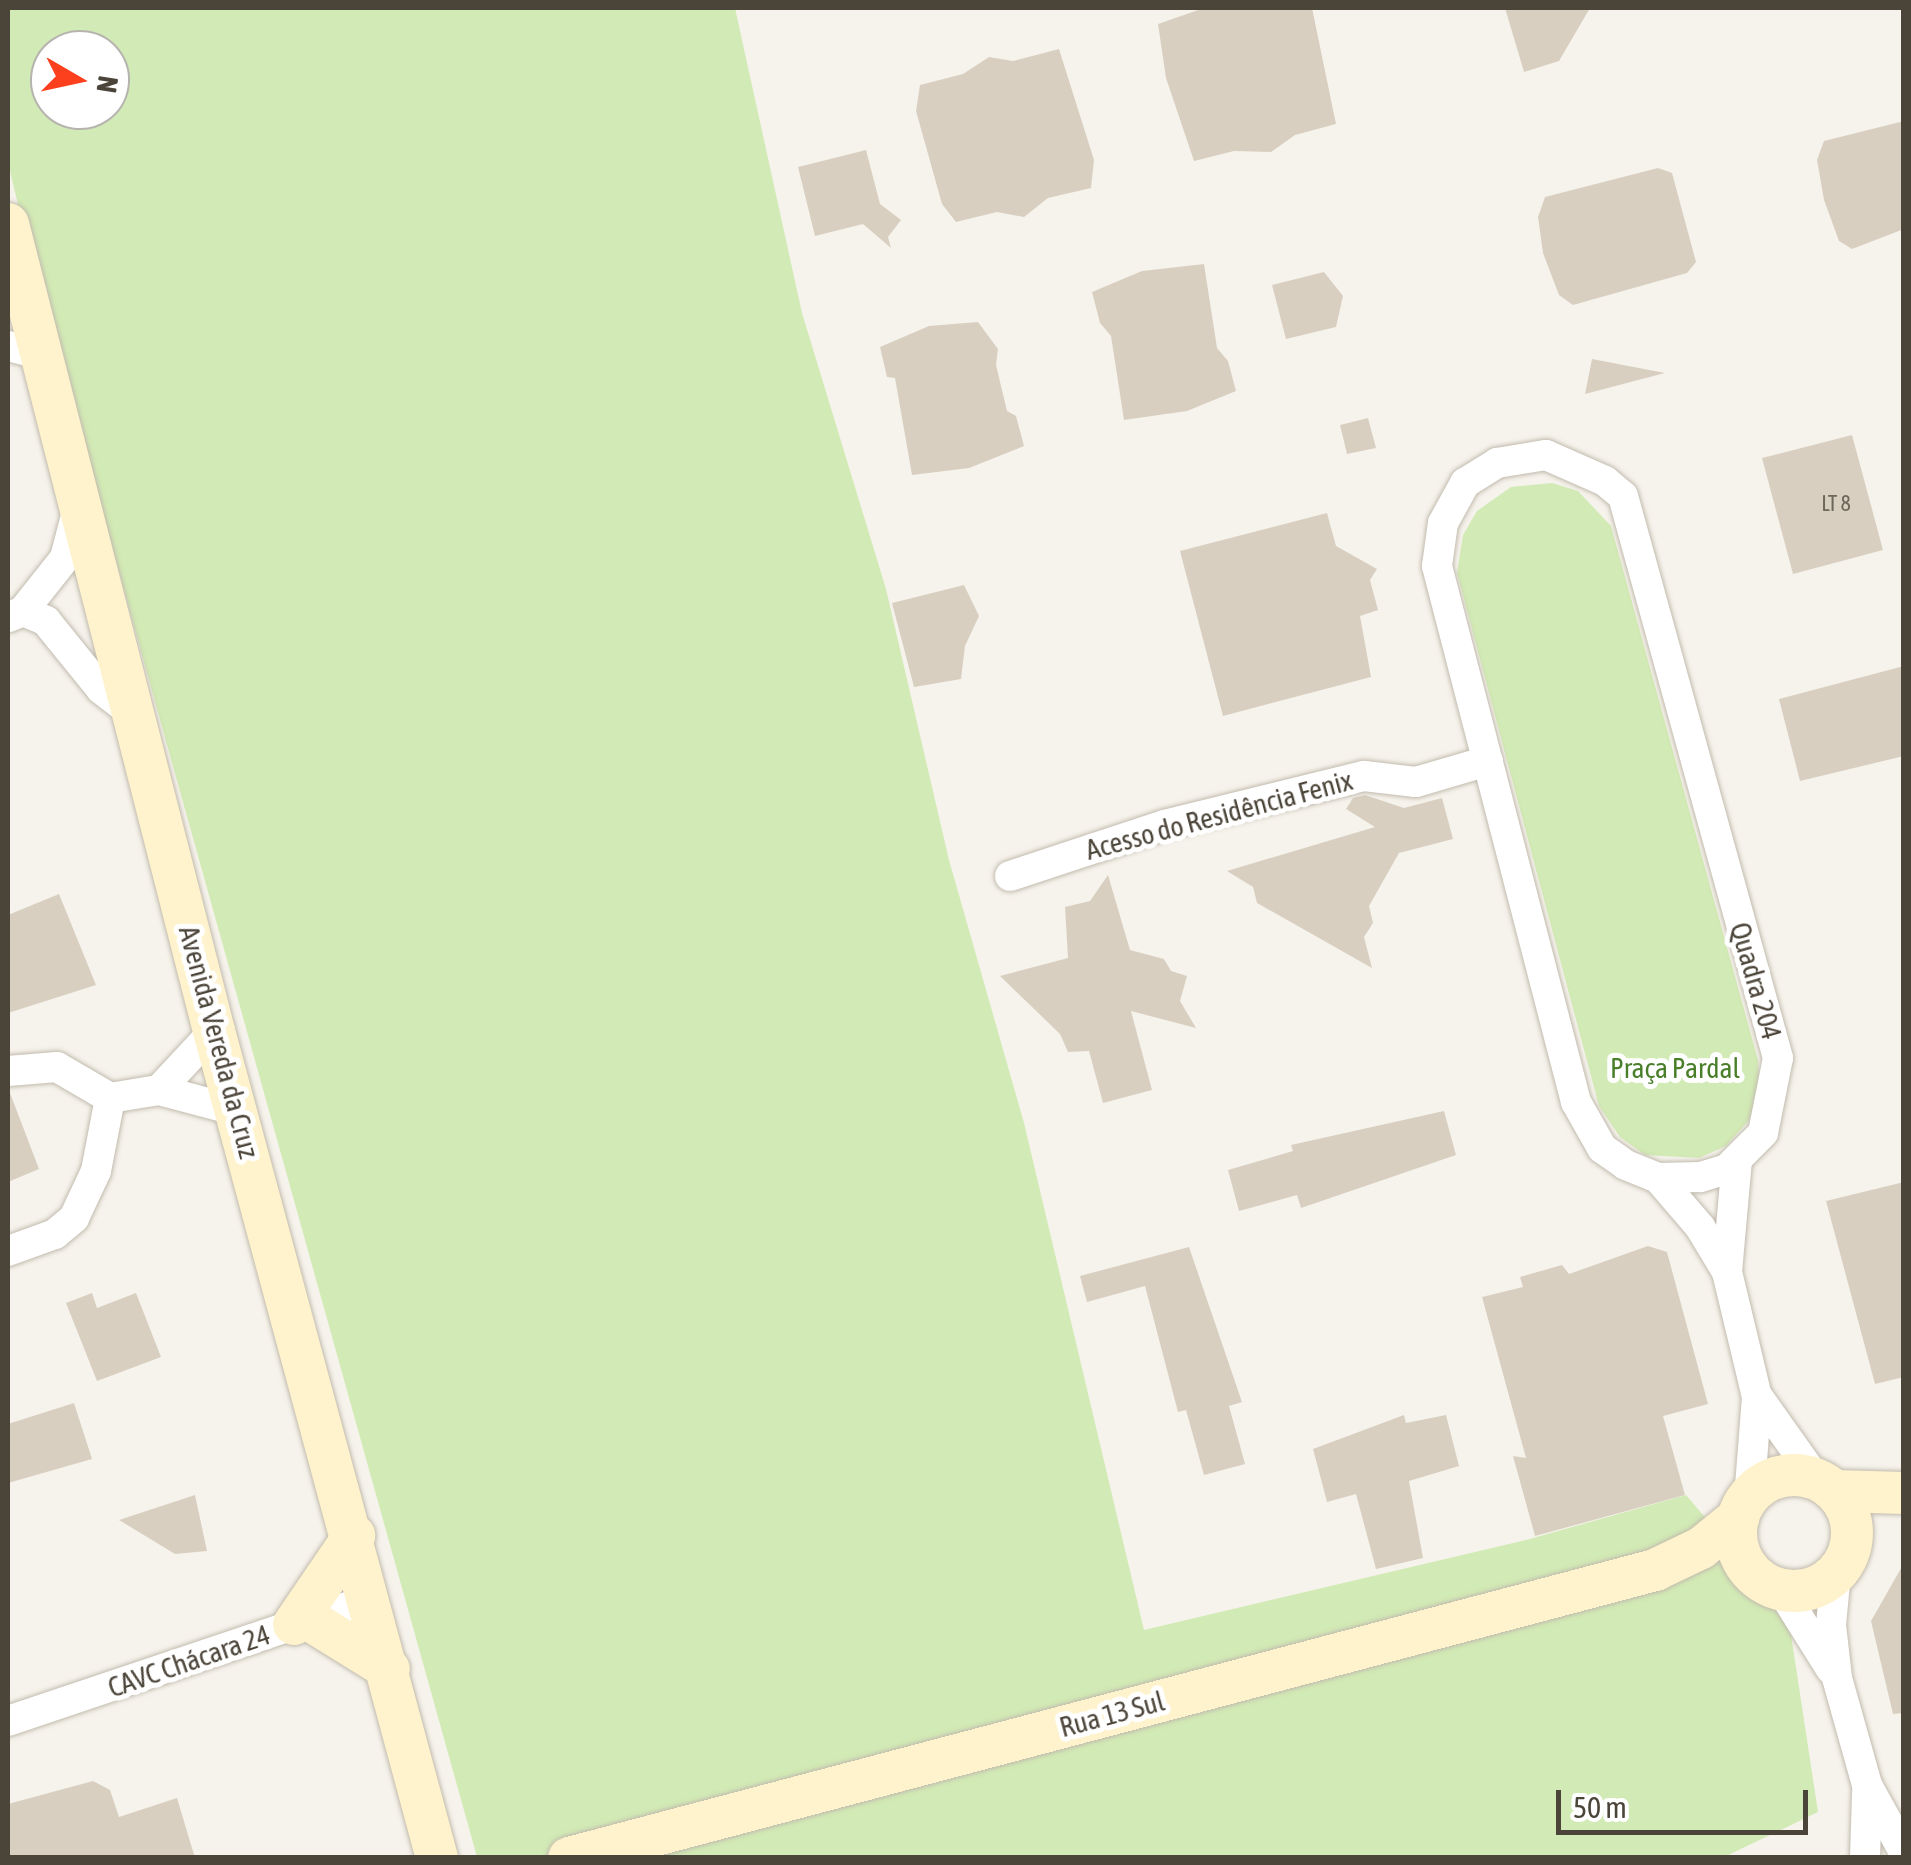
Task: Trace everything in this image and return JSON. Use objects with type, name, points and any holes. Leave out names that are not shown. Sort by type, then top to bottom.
[{"type":"street","name":"Avenida Vereda da Cruz","points":[[8,224],[24,350],[78,506],[136,716],[214,1031],[354,1536],[436,1858]]},
{"type":"street","name":"Quadra 204","points":[[1658,1178],[1602,1148],[1576,1102],[1437,566],[1438,544],[1465,483],[1497,462],[1546,456],[1623,496],[1778,1058],[1763,1133],[1737,1162]]},
{"type":"street","points":[[78,506],[65,558],[15,614],[46,621],[100,689],[136,716]]},
{"type":"street","name":"Acesso do Residência Fenix","points":[[1010,876],[1164,825],[1364,776],[1416,782],[1488,760]]},
{"type":"street","points":[[159,1090],[214,1031]]},
{"type":"street","points":[[8,1071],[57,1068],[110,1098],[159,1090],[238,1111]]},
{"type":"street","points":[[8,1251],[54,1234],[74,1218],[96,1171],[110,1098]]},
{"type":"street","points":[[1658,1178],[1700,1176],[1737,1162],[1727,1272]]},
{"type":"street","points":[[1658,1178],[1700,1227],[1727,1272],[1758,1397],[1738,1552],[1769,1584],[1836,1678]]},
{"type":"street","points":[[1758,1397],[1851,1515],[1831,1625],[1836,1678],[1867,1785],[1904,1852]]},
{"type":"street","points":[[1744,1508],[1771,1480],[1904,1493]]},
{"type":"street","name":"Rua 13 Sul","points":[[568,1858],[1654,1570],[1701,1548],[1744,1508]]},
{"type":"street","points":[[1769,1584],[1813,1588],[1904,1512]]},
{"type":"street","points":[[354,1536],[301,1622],[389,1669]]},
{"type":"street","name":"Rua 13 Sul","points":[[1654,1570],[1769,1584]]},
{"type":"street","name":"CAVC Chácara 24","points":[[8,1721],[220,1655],[370,1599]]},
{"type":"street","points":[[1865,1858],[1867,1785]]},
{"type":"green space","points":[[8,8],[735,8],[802,313],[886,589],[949,860],[1024,1123],[1144,1630],[1526,1540],[1686,1495],[1788,1615],[1818,1812],[1722,1858],[477,1857],[8,163]]},
{"type":"green space","name":"Praça Pardal","points":[[1552,483],[1578,491],[1611,526],[1758,1060],[1759,1087],[1750,1119],[1726,1146],[1699,1158],[1645,1155],[1620,1137],[1599,1106],[1457,573],[1463,535],[1477,511],[1511,487]]},
{"type":"building","points":[[1204,8],[1312,8],[1336,124],[1295,135],[1271,152],[1234,151],[1194,161],[1166,78],[1158,24]]},
{"type":"building","points":[[1505,8],[1590,8],[1559,61],[1524,72]]},
{"type":"building","points":[[1059,49],[1094,160],[1091,188],[1048,198],[1024,217],[997,212],[956,222],[942,204],[916,111],[920,85],[963,74],[989,57],[1013,61]]},
{"type":"building","points":[[1904,121],[1904,229],[1852,249],[1839,241],[1824,200],[1817,160],[1824,141]]},
{"type":"building","points":[[866,150],[880,204],[901,220],[888,237],[891,248],[863,224],[815,236],[798,167]]},
{"type":"building","points":[[1658,168],[1672,173],[1696,262],[1687,273],[1573,305],[1559,295],[1543,253],[1538,217],[1545,197]]},
{"type":"building","points":[[1204,264],[1217,348],[1228,361],[1236,391],[1187,411],[1124,420],[1111,336],[1100,323],[1092,292],[1142,271]]},
{"type":"building","points":[[1324,272],[1343,296],[1336,327],[1286,339],[1272,285]]},
{"type":"building","points":[[978,322],[998,349],[996,365],[1007,411],[1016,416],[1024,446],[969,468],[912,475],[895,378],[887,377],[880,347],[929,326]]},
{"type":"building","points":[[1592,359],[1665,373],[1585,394]]},
{"type":"building","points":[[1368,418],[1376,448],[1347,454],[1340,425]]},
{"type":"building","points":[[1852,435],[1883,550],[1793,574],[1762,458]]},
{"type":"building","points":[[1327,513],[1336,546],[1377,569],[1370,580],[1378,610],[1360,616],[1371,677],[1223,716],[1180,551]]},
{"type":"building","points":[[964,585],[979,616],[965,646],[961,679],[914,687],[892,603]]},
{"type":"building","points":[[1904,666],[1904,756],[1800,781],[1779,699]]},
{"type":"building","points":[[1365,795],[1404,808],[1442,798],[1453,839],[1399,853],[1369,906],[1373,923],[1364,937],[1372,968],[1257,903],[1253,887],[1227,871],[1375,827],[1346,809],[1353,798]]},
{"type":"building","points":[[1108,875],[1130,950],[1164,959],[1171,971],[1187,976],[1180,1001],[1196,1028],[1131,1011],[1152,1090],[1103,1103],[1089,1051],[1068,1052],[1060,1034],[1000,976],[1068,958],[1065,907],[1090,901]]},
{"type":"building","points":[[59,894],[96,985],[8,1013],[8,915]]},
{"type":"building","points":[[8,1094],[39,1169],[8,1182]]},
{"type":"building","points":[[1444,1111],[1456,1155],[1301,1208],[1297,1195],[1239,1211],[1228,1170],[1293,1151],[1291,1145]]},
{"type":"building","points":[[1904,1182],[1904,1377],[1875,1384],[1826,1201]]},
{"type":"building","points":[[1648,1246],[1667,1252],[1708,1404],[1663,1416],[1685,1495],[1535,1536],[1513,1456],[1526,1458],[1482,1297],[1523,1287],[1520,1277],[1562,1265],[1569,1274]]},
{"type":"building","points":[[1189,1247],[1242,1402],[1229,1406],[1245,1464],[1204,1475],[1186,1410],[1178,1412],[1145,1286],[1087,1302],[1080,1276]]},
{"type":"building","points":[[92,1293],[97,1308],[136,1293],[161,1357],[97,1381],[66,1303]]},
{"type":"building","points":[[74,1403],[92,1459],[8,1483],[8,1424]]},
{"type":"building","points":[[1404,1415],[1406,1423],[1446,1415],[1459,1466],[1409,1481],[1423,1558],[1376,1569],[1356,1494],[1327,1502],[1313,1449]]},
{"type":"building","points":[[195,1495],[207,1551],[175,1554],[119,1520]]},
{"type":"building","points":[[1904,1563],[1904,1713],[1893,1714],[1871,1621]]},
{"type":"building","points":[[93,1781],[110,1790],[119,1817],[177,1798],[195,1858],[8,1858],[8,1804]]}]
